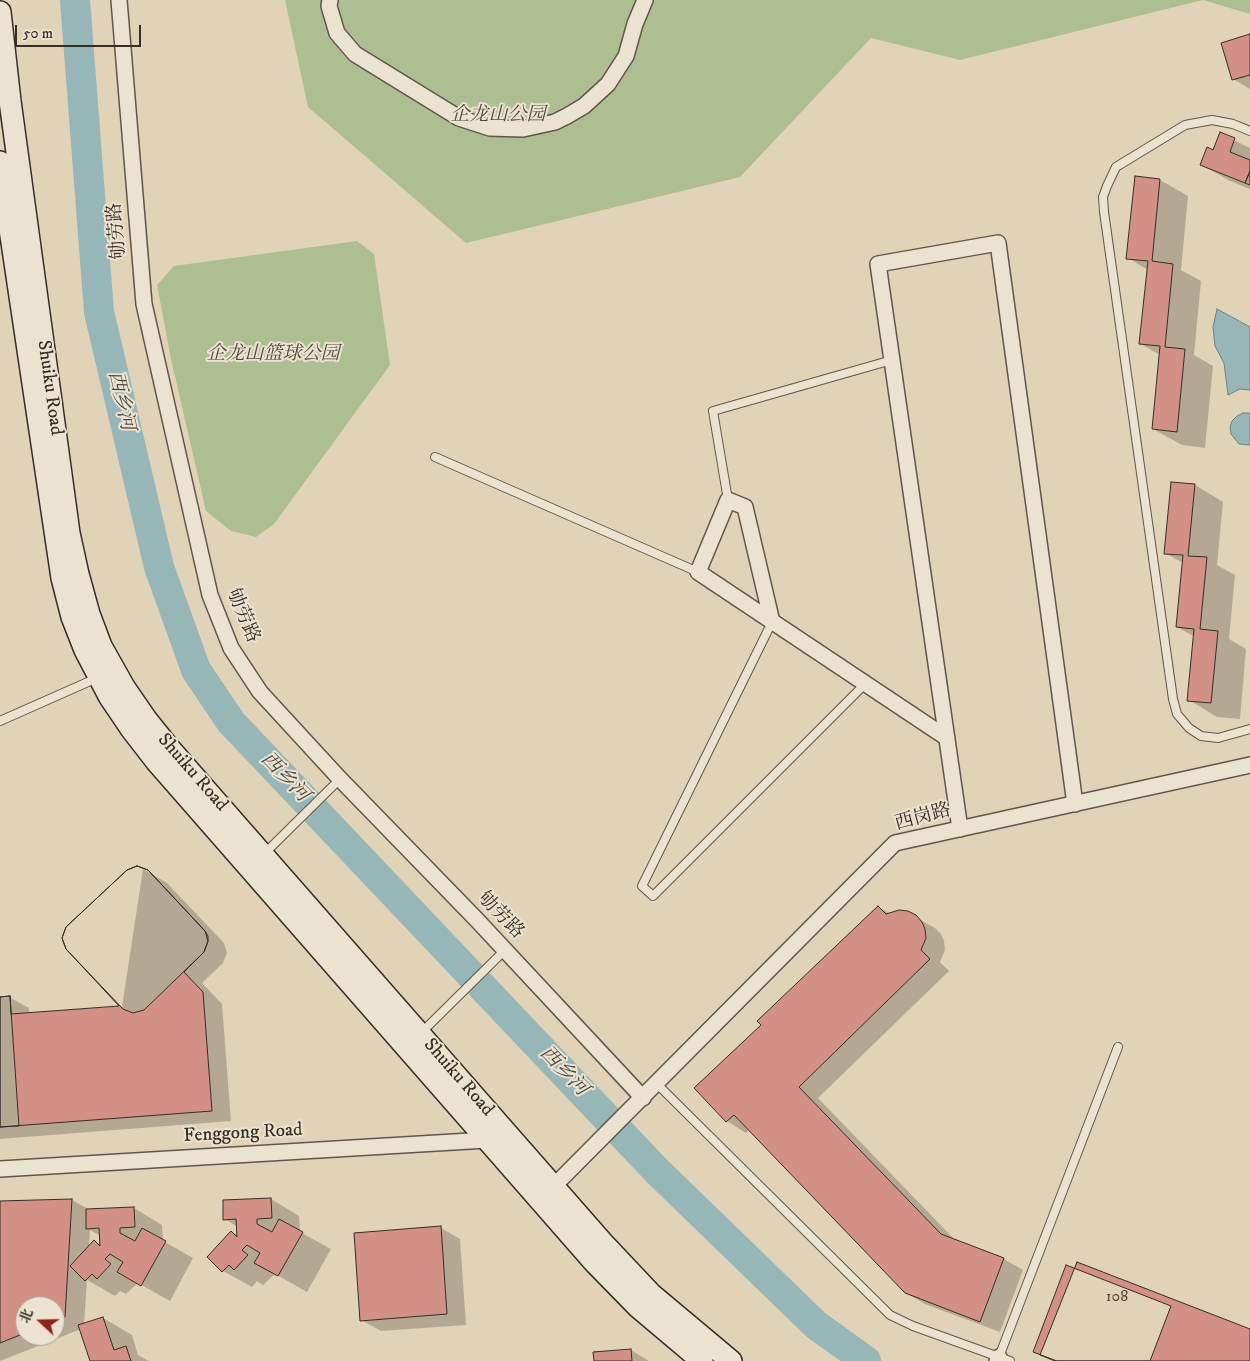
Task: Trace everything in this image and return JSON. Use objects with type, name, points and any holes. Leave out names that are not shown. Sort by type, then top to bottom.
[{"type":"main road","name":"Shuiku Road","points":[[0,12],[10,101],[69,533],[78,574],[101,646],[107,674],[109,696],[156,761],[488,1140],[609,1250],[651,1294],[731,1361]]},
{"type":"main road","name":"Shuiku Road","points":[[0,162],[62,578],[72,616],[85,650],[420,1034],[547,1193],[595,1263],[638,1307],[702,1361]]},
{"type":"street","name":"劬劳路","points":[[119,0],[144,304],[210,595],[230,648],[260,692],[501,953],[643,1098]]},
{"type":"street","points":[[330,0],[329,6],[337,33],[355,54],[459,118],[490,128],[523,130],[555,122],[573,113],[584,106],[608,84],[626,56],[635,24],[645,0]]},
{"type":"street","points":[[960,829],[878,264],[998,243],[1075,804]]},
{"type":"street","points":[[772,622],[745,507],[728,500],[698,572],[772,622],[947,738]]},
{"type":"street","name":"西岗路","points":[[547,1193],[895,843],[1250,765]]},
{"type":"street","name":"Fenggong Road","points":[[0,1169],[488,1140]]},
{"type":"lane","points":[[1250,131],[1234,124],[1212,120],[1185,125],[1116,167],[1103,198],[1173,698],[1177,714],[1189,728],[1202,736],[1218,738],[1250,729]]},
{"type":"lane","points":[[728,500],[713,411],[892,360]]},
{"type":"lane","points":[[434,457],[698,572]]},
{"type":"lane","points":[[772,622],[642,886],[653,896],[866,684]]},
{"type":"lane","points":[[0,721],[107,674]]},
{"type":"lane","points":[[263,855],[340,779]]},
{"type":"lane","points":[[420,1034],[501,953]]},
{"type":"lane","points":[[657,1084],[890,1315],[912,1326],[1002,1360],[1118,1047]]},
{"type":"green space","name":"企龙山公园","points":[[285,0],[1203,0],[960,60],[871,38],[740,177],[466,243],[308,107]]},
{"type":"green space","points":[[1203,0],[1250,0],[1250,14]]},
{"type":"green space","name":"企龙山篮球公园","points":[[357,241],[374,254],[390,365],[274,524],[256,537],[231,531],[206,511],[171,359],[157,285],[174,266]]},
{"type":"water","points":[[1217,309],[1250,327],[1250,390],[1240,389],[1228,395],[1224,363],[1215,346],[1213,327]]},
{"type":"water","points":[[1243,413],[1250,413],[1250,445],[1239,444],[1231,434],[1230,427],[1232,421]]},
{"type":"building","points":[[1250,34],[1250,75],[1232,80],[1221,43]]},
{"type":"building","points":[[1220,132],[1235,138],[1230,152],[1250,160],[1250,171],[1245,183],[1200,165],[1207,147],[1213,150]]},
{"type":"building","points":[[1250,171],[1250,185],[1245,183]]},
{"type":"building","points":[[1135,176],[1160,179],[1152,261],[1173,264],[1165,347],[1185,349],[1177,432],[1152,429],[1160,346],[1139,344],[1148,261],[1126,259]]},
{"type":"building","points":[[1171,482],[1195,484],[1188,556],[1207,557],[1200,629],[1218,631],[1211,703],[1187,701],[1194,629],[1176,627],[1183,555],[1164,554]]},
{"type":"building","points":[[137,866],[148,870],[208,936],[204,952],[184,972],[203,992],[212,1111],[0,1127],[0,997],[10,996],[11,1014],[119,1006],[66,949],[62,938],[66,927],[127,870]]},
{"type":"building","points":[[137,866],[148,870],[205,931],[208,941],[204,952],[144,1010],[133,1013],[123,1009],[66,949],[62,938],[66,927],[127,870]]},
{"type":"building","points":[[878,906],[886,914],[899,910],[908,911],[916,915],[925,929],[926,938],[921,950],[930,959],[799,1087],[941,1234],[1004,1258],[980,1322],[905,1293],[734,1115],[726,1122],[694,1088],[761,1025],[757,1021]]},
{"type":"building","points":[[10,996],[19,1126],[0,1127],[0,997]]},
{"type":"building","points":[[271,1198],[272,1218],[257,1219],[257,1224],[272,1232],[279,1219],[303,1232],[278,1276],[254,1263],[260,1253],[247,1245],[242,1250],[248,1255],[234,1270],[229,1265],[222,1272],[207,1257],[231,1231],[237,1237],[236,1219],[223,1220],[223,1200]]},
{"type":"building","points":[[72,1199],[65,1317],[65,1296],[15,1296],[15,1337],[0,1343],[0,1201]]},
{"type":"building","points":[[134,1207],[135,1227],[120,1228],[120,1233],[135,1241],[142,1228],[166,1241],[141,1286],[117,1272],[123,1262],[110,1254],[105,1259],[111,1264],[97,1279],[92,1274],[85,1281],[70,1266],[94,1240],[100,1246],[99,1228],[86,1229],[86,1209]]},
{"type":"building","points":[[441,1226],[447,1314],[360,1321],[354,1233]]},
{"type":"building","points":[[1077,1262],[1250,1329],[1250,1361],[1055,1361],[1040,1355]]},
{"type":"building","points":[[1066,1265],[1171,1306],[1150,1361],[1057,1361],[1033,1352]]},
{"type":"building","points":[[103,1317],[114,1350],[126,1346],[131,1361],[90,1361],[78,1325]]},
{"type":"building","points":[[631,1349],[632,1361],[594,1361],[593,1352]]},
{"type":"waterway","name":"西乡河","points":[[75,0],[99,312],[159,567],[196,670],[231,722],[657,1171],[816,1325],[866,1361]]}]
